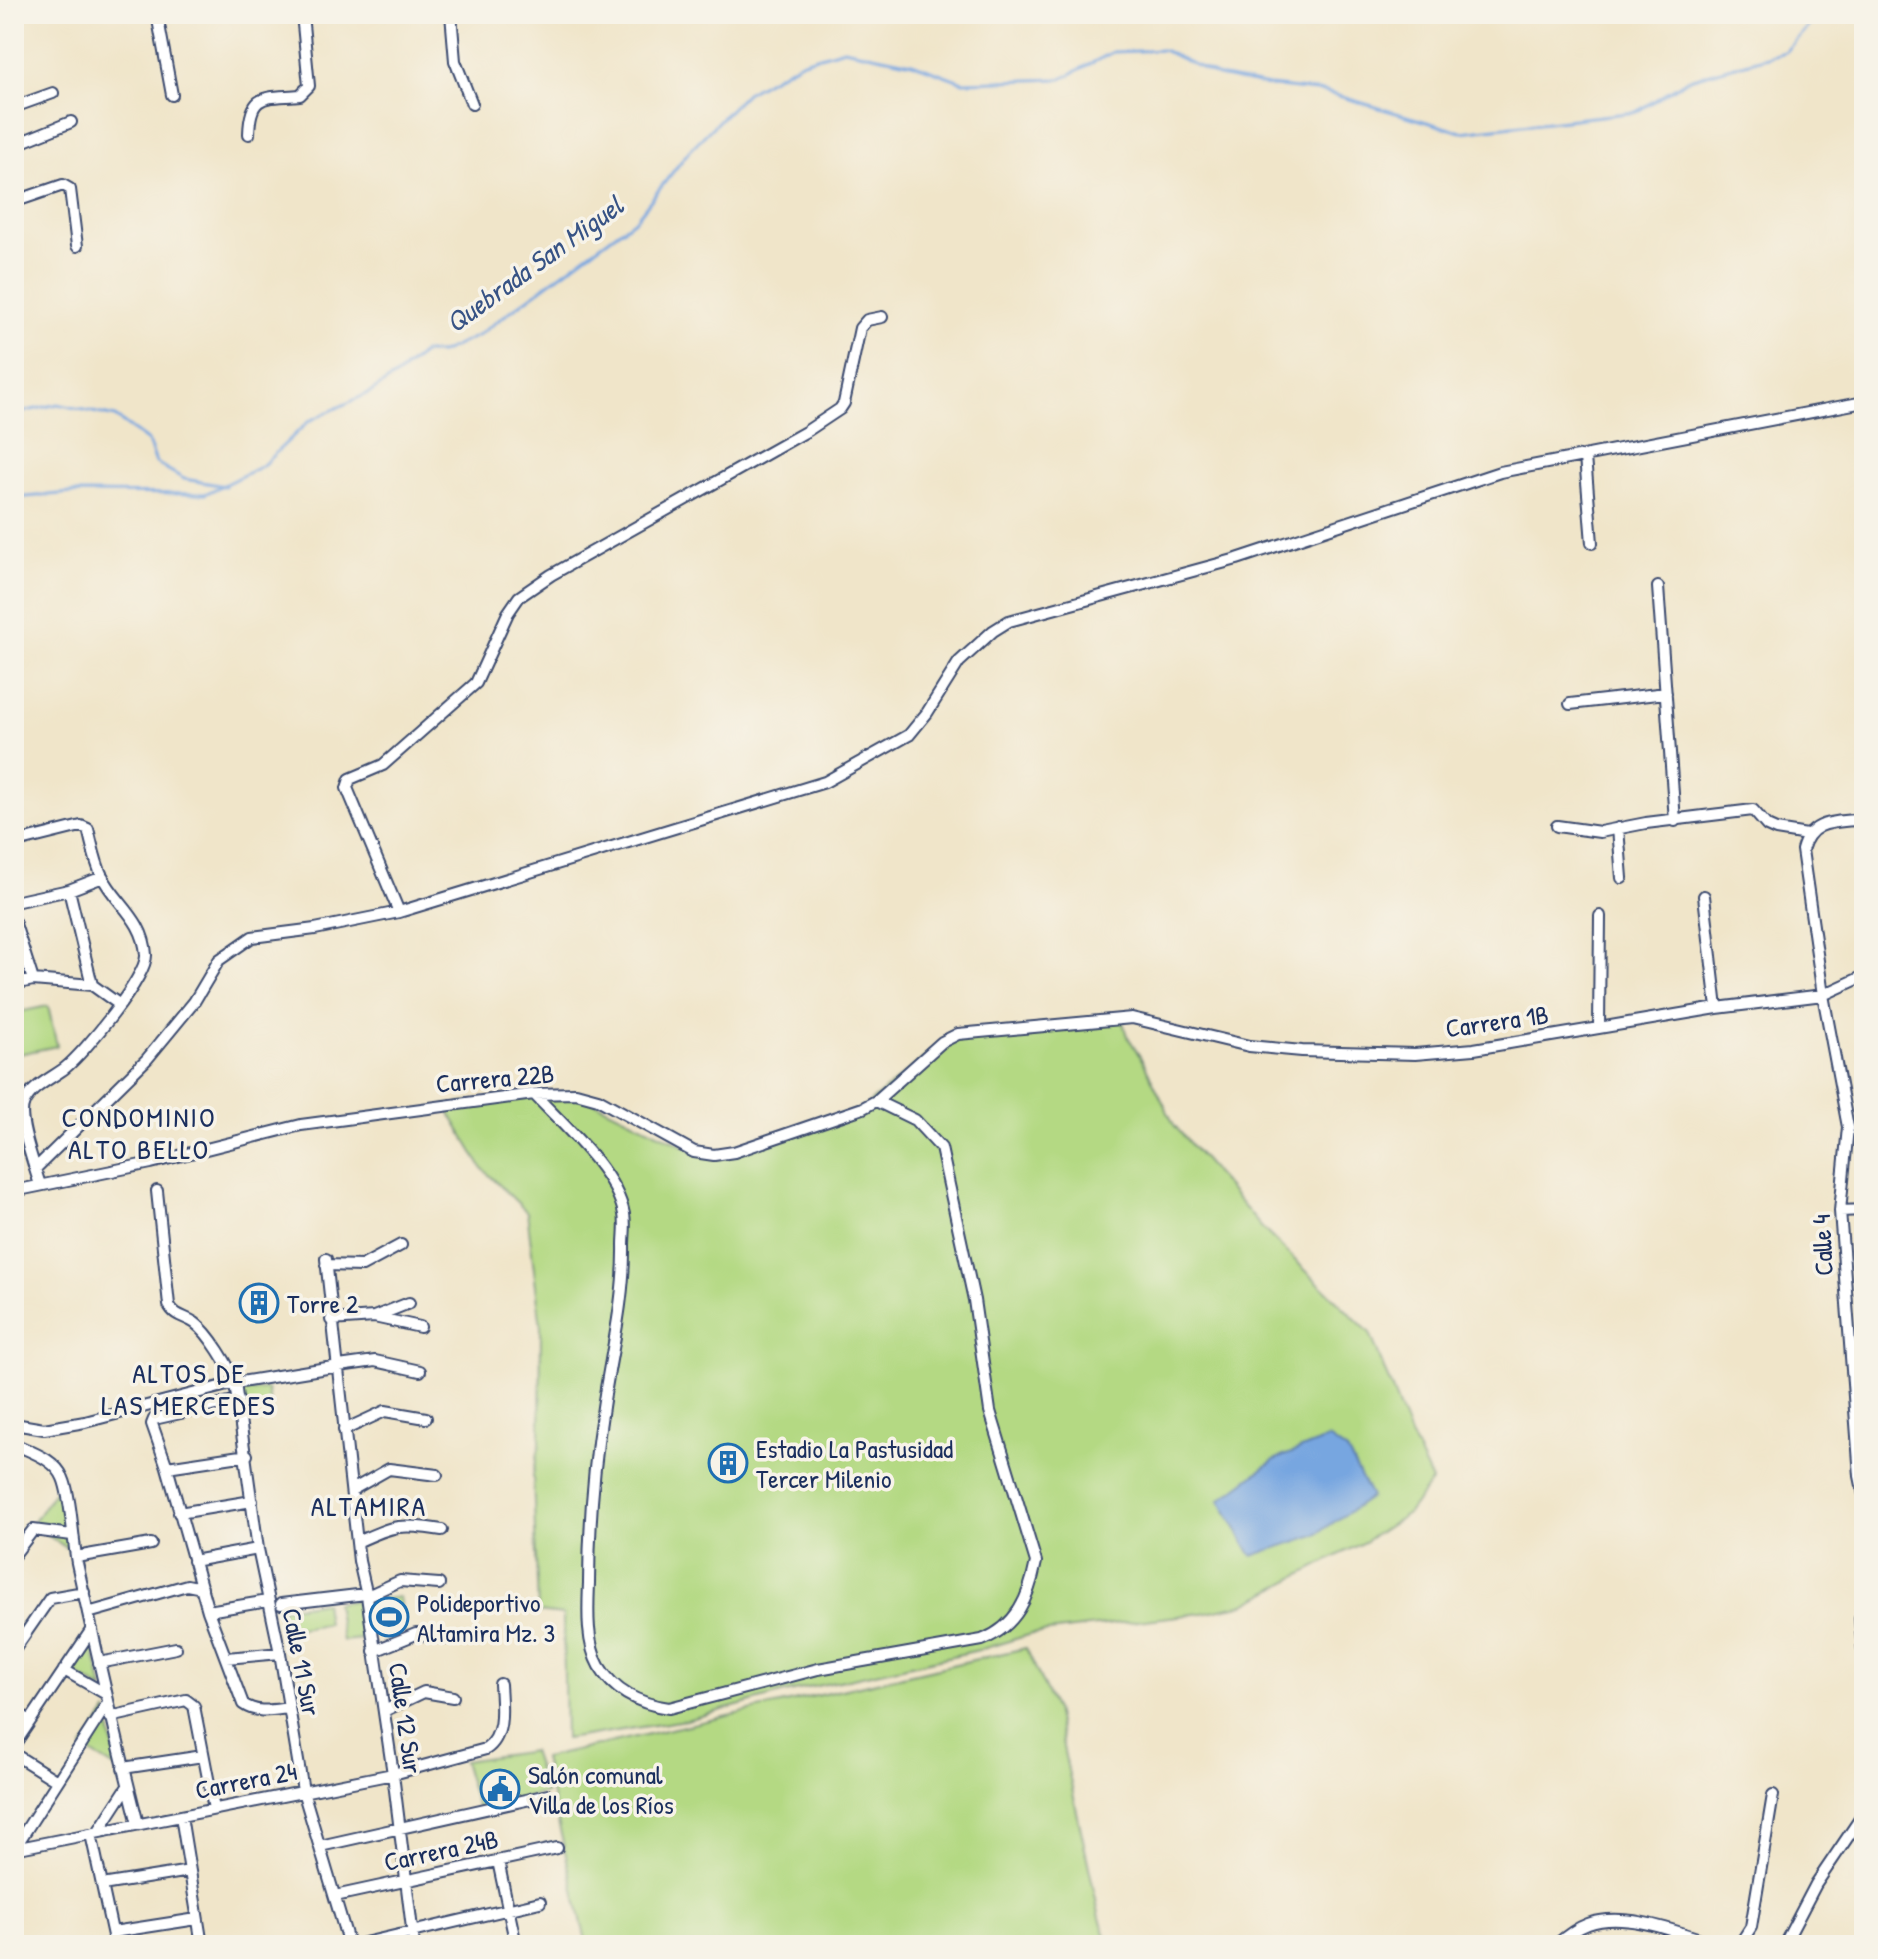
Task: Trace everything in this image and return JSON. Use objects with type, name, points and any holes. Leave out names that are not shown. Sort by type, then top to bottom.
[{"type":"street","points":[[157,14],[172,95]]},
{"type":"street","points":[[249,134],[253,105],[260,98],[300,95],[309,86],[302,14]]},
{"type":"street","points":[[451,14],[455,61],[472,104]]},
{"type":"street","points":[[14,107],[53,93]]},
{"type":"street","points":[[14,145],[71,122]]},
{"type":"street","points":[[14,199],[68,186],[77,246]]},
{"type":"street","points":[[399,912],[350,797],[347,788],[350,779],[383,765],[476,683],[508,613],[519,597],[551,575],[780,447],[840,409],[846,396],[860,328],[867,320],[882,317]]},
{"type":"street","points":[[35,1169],[147,1059],[194,1002],[219,960],[252,937],[315,929],[399,912],[825,782],[909,735],[927,713],[959,662],[993,631],[1009,621],[1237,559],[1500,472],[1864,402]]},
{"type":"street","points":[[1585,457],[1592,543]]},
{"type":"street","points":[[1658,587],[1675,821]]},
{"type":"street","points":[[1570,704],[1666,693]]},
{"type":"street","points":[[1557,826],[1600,832],[1753,810],[1767,826],[1807,835],[1820,824],[1864,819]]},
{"type":"street","points":[[21,841],[85,827],[88,829],[103,877],[134,918],[146,954],[137,979],[120,1005],[69,1065],[32,1093],[23,1104],[22,1115],[40,1185]]},
{"type":"street","points":[[1618,828],[1622,878]]},
{"type":"street","name":"Calle 4","points":[[1807,835],[1802,850],[1823,995],[1848,1127],[1840,1211],[1864,1495]]},
{"type":"street","points":[[14,902],[69,890],[103,877]]},
{"type":"street","points":[[69,890],[92,985]]},
{"type":"street","points":[[1704,896],[1717,1008]]},
{"type":"street","points":[[1599,1028],[1600,916]]},
{"type":"street","points":[[14,921],[33,980]]},
{"type":"street","name":"Carrera 1B","points":[[1132,1018],[1249,1046],[1361,1054],[1415,1054],[1474,1049],[1717,1008],[1823,995],[1864,976]]},
{"type":"street","points":[[14,984],[33,980],[92,985],[120,1005]]},
{"type":"street","name":"Carrera 22B","points":[[14,1191],[151,1163],[301,1125],[534,1094],[576,1093],[598,1099],[694,1152],[714,1155],[734,1152],[863,1108],[876,1101],[942,1042],[958,1034],[1132,1018]]},
{"type":"street","points":[[534,1094],[599,1167],[613,1187],[624,1214],[624,1277],[602,1412],[589,1548],[588,1600],[592,1644],[599,1666],[620,1690],[648,1705],[669,1708],[818,1669],[982,1640],[1012,1620],[1031,1585],[1036,1562],[990,1411],[974,1300],[941,1148],[915,1120],[876,1101]]},
{"type":"street","name":"Calle 11 Sur","points":[[157,1191],[169,1305],[172,1311],[195,1322],[204,1331],[232,1372],[235,1383],[258,1549],[280,1653],[303,1791],[349,1945]]},
{"type":"street","points":[[1840,1211],[1864,1210]]},
{"type":"street","name":"Calle 12 Sur","points":[[401,1245],[362,1266],[326,1262],[357,1542],[393,1774],[414,1945]]},
{"type":"street","points":[[374,1317],[409,1303]]},
{"type":"street","points":[[331,1320],[374,1317],[420,1327]]},
{"type":"street","points":[[14,1424],[44,1429],[85,1422],[235,1383],[375,1361],[420,1371]]},
{"type":"street","points":[[238,1400],[154,1419],[152,1424],[208,1611],[243,1704],[251,1710],[260,1711],[289,1708]]},
{"type":"street","points":[[344,1430],[385,1411],[426,1418]]},
{"type":"street","points":[[15,1446],[42,1457],[64,1479],[76,1557],[110,1717],[138,1824]]},
{"type":"street","points":[[167,1467],[247,1455]]},
{"type":"street","points":[[352,1490],[389,1469],[437,1475]]},
{"type":"street","points":[[179,1513],[252,1501]]},
{"type":"street","points":[[357,1542],[393,1526],[442,1530]]},
{"type":"street","points":[[14,1555],[33,1530],[72,1535]]},
{"type":"street","points":[[76,1557],[151,1544]]},
{"type":"street","points":[[193,1561],[258,1549]]},
{"type":"street","points":[[281,1604],[366,1595],[400,1581],[439,1584]]},
{"type":"street","points":[[88,1613],[187,1585],[202,1588]]},
{"type":"street","points":[[14,1650],[50,1598],[84,1592]]},
{"type":"street","points":[[208,1611],[268,1601]]},
{"type":"street","points":[[1864,1602],[1860,1619],[1864,1662]]},
{"type":"street","points":[[14,1745],[92,1629]]},
{"type":"street","points":[[374,1651],[416,1634],[452,1639]]},
{"type":"street","points":[[99,1663],[176,1648]]},
{"type":"street","points":[[227,1658],[280,1653]]},
{"type":"street","points":[[64,1670],[107,1699]]},
{"type":"street","name":"Carrera 24","points":[[14,1849],[393,1774],[486,1749],[495,1741],[500,1721],[500,1684]]},
{"type":"street","points":[[384,1711],[424,1692],[453,1697]]},
{"type":"street","points":[[14,1849],[107,1699]]},
{"type":"street","points":[[110,1717],[186,1700],[194,1706],[214,1809]]},
{"type":"street","points":[[14,1710],[30,1721]]},
{"type":"street","points":[[14,1754],[57,1781]]},
{"type":"street","points":[[123,1768],[203,1756]]},
{"type":"street","points":[[115,1945],[94,1833],[128,1786]]},
{"type":"street","points":[[320,1846],[548,1795]]},
{"type":"street","points":[[1730,1945],[1742,1941],[1751,1927],[1773,1795]]},
{"type":"street","points":[[1784,1945],[1816,1884],[1864,1813]]},
{"type":"street","points":[[181,1816],[202,1945]]},
{"type":"street","name":"Carrera 24B","points":[[335,1896],[557,1848]]},
{"type":"street","points":[[498,1861],[516,1945]]},
{"type":"street","points":[[102,1885],[190,1871]]},
{"type":"street","points":[[356,1945],[540,1902]]},
{"type":"street","points":[[113,1932],[197,1919]]},
{"type":"street","points":[[1556,1945],[1587,1924],[1605,1921],[1639,1922],[1719,1945]]},
{"type":"green space","points":[[48,1006],[57,1046],[14,1055],[14,1013]]},
{"type":"green space","points":[[1122,1019],[1126,1033],[1174,1125],[1262,1228],[1370,1333],[1410,1435],[1432,1481],[1408,1513],[1366,1541],[1245,1604],[1202,1613],[1032,1634],[979,1650],[785,1693],[686,1720],[565,1739],[563,1615],[538,1612],[533,1475],[540,1444],[541,1327],[527,1212],[482,1168],[445,1105],[576,1093],[694,1151],[714,1155],[863,1108],[950,1037]]},
{"type":"green space","points":[[267,1389],[271,1408],[243,1412],[239,1393]]},
{"type":"green space","points":[[60,1482],[73,1552],[32,1525]]},
{"type":"green space","name":"Polideportivo Altamira Mz. 3","points":[[399,1597],[404,1633],[380,1636],[375,1600]]},
{"type":"green space","points":[[357,1600],[362,1639],[342,1641],[336,1603]]},
{"type":"green space","points":[[324,1602],[327,1624],[284,1630],[281,1608]]},
{"type":"green space","points":[[91,1638],[103,1690],[69,1670]]},
{"type":"green space","points":[[1026,1648],[1055,1710],[1100,1918],[1109,1945],[587,1945],[543,1758]]},
{"type":"green space","points":[[107,1712],[118,1770],[83,1748]]},
{"type":"green space","points":[[532,1751],[546,1793],[477,1808],[463,1761]]},
{"type":"water","points":[[1329,1438],[1347,1451],[1371,1497],[1315,1535],[1252,1556],[1220,1500],[1274,1460]]},
{"type":"waterway","name":"Quebrada San Miguel","points":[[14,498],[72,493],[205,494],[262,466],[309,421],[371,392],[423,353],[441,353],[477,336],[636,219],[690,150],[746,93],[803,61],[844,49],[912,63],[963,82],[1061,79],[1113,52],[1163,50],[1218,76],[1325,92],[1461,132],[1636,112],[1689,79],[1785,52],[1819,14]]},
{"type":"waterway","points":[[14,414],[58,404],[115,417],[148,441],[156,463],[184,479],[225,486]]},
{"type":"place","name":"Torre 2","points":[[259,1303]]},
{"type":"place","name":"Estadio La Pastusidad Tercer Milenio","points":[[728,1463]]},
{"type":"place","name":"Polideportivo Altamira Mz. 3","points":[[389,1617]]},
{"type":"place","name":"Salón comunal Villa de los Ríos","points":[[500,1789]]},
{"type":"district","name":"CONDOMINIO ALTO BELLO","points":[[139,1133]]},
{"type":"district","name":"ALTOS DE LAS MERCEDES","points":[[189,1389]]},
{"type":"district","name":"ALTAMIRA","points":[[369,1506]]}]
